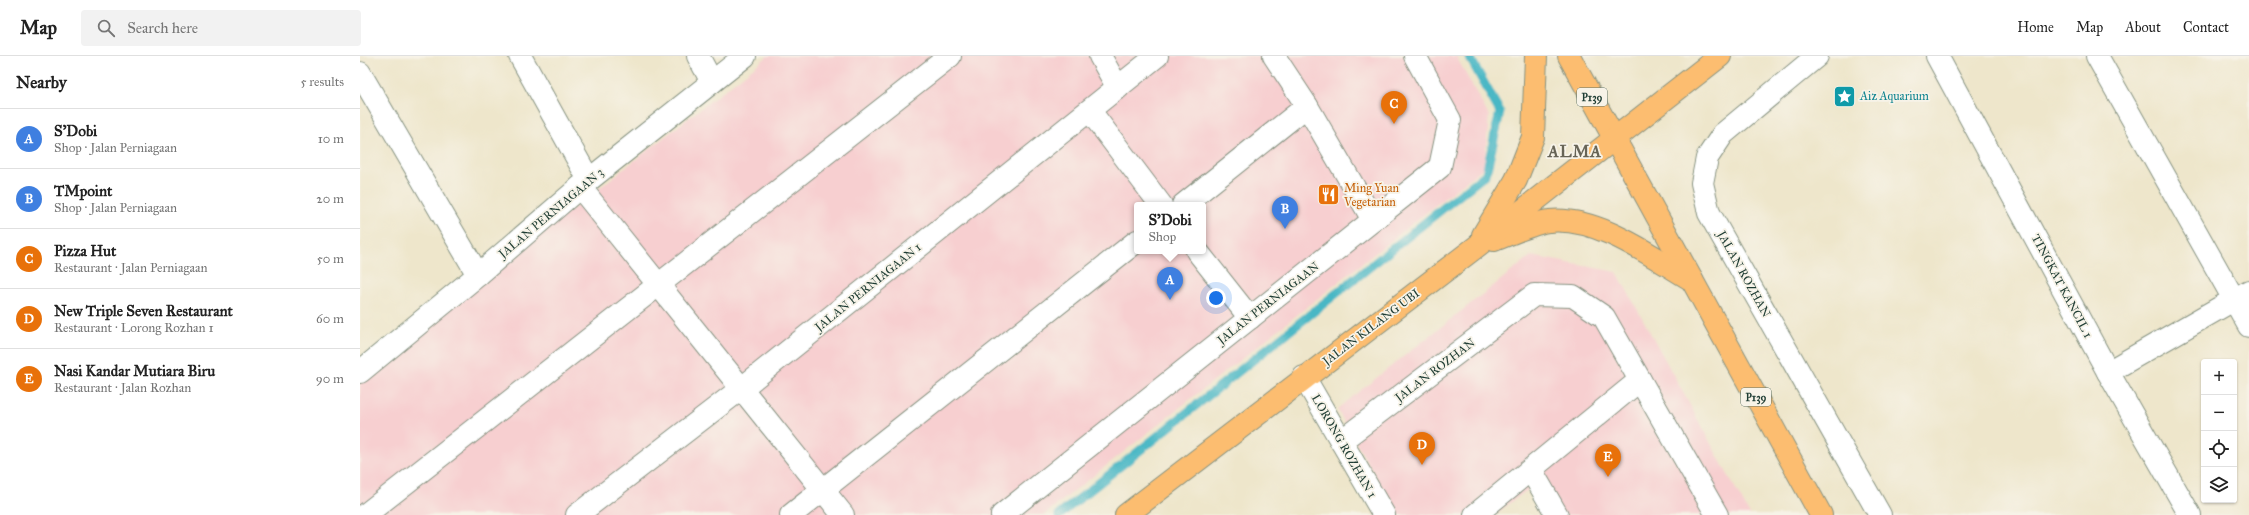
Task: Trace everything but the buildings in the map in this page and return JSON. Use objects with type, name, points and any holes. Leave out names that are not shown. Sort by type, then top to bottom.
[{"type":"main road","points":[[1476,247],[1516,180],[1533,137],[1536,56]]},
{"type":"main road","name":"P139","points":[[1569,56],[1615,137],[1821,515]]},
{"type":"main road","name":"JALAN KILANG UBI","points":[[1126,515],[1304,377],[1476,247],[1720,56]]},
{"type":"main road","points":[[1476,247],[1548,220],[1582,222],[1617,237],[1692,280]]},
{"type":"street","points":[[520,56],[584,183],[659,285],[843,515]]},
{"type":"street","points":[[698,56],[712,82]]},
{"type":"street","name":"JALAN PERNIAGAAN 3","points":[[360,372],[478,275],[584,183],[745,56]]},
{"type":"street","points":[[365,515],[950,56]]},
{"type":"street","points":[[1100,56],[1118,88]]},
{"type":"street","name":"JALAN PERNIAGAAN 1","points":[[577,515],[742,388],[1157,56]]},
{"type":"street","points":[[1274,56],[1307,106],[1373,220]]},
{"type":"street","name":"JALAN PERNIAGAAN","points":[[1002,515],[1440,167],[1450,120],[1415,56]]},
{"type":"street","name":"JALAN ROZHAN","points":[[1818,56],[1723,134],[1707,158],[1702,183],[1709,213],[1880,515]]},
{"type":"street","name":"TINGKAT KANCIL 1","points":[[1937,56],[2108,372],[2190,515]]},
{"type":"street","points":[[2097,56],[2242,295],[2249,326]]},
{"type":"street","points":[[360,73],[478,275]]},
{"type":"street","points":[[1187,202],[1307,106]]},
{"type":"street","points":[[1090,111],[1159,202]]},
{"type":"street","points":[[791,515],[1134,243]]},
{"type":"street","points":[[1199,254],[1250,318]]},
{"type":"street","name":"JALAN ROZHAN","points":[[1341,440],[1534,295],[1573,296],[1604,316],[1717,515]]},
{"type":"street","points":[[2108,372],[2242,295]]},
{"type":"street","name":"LORONG ROZHAN 1","points":[[1304,377],[1384,515]]},
{"type":"street","points":[[1475,515],[1640,380]]},
{"type":"street","points":[[1531,470],[1557,515]]},
{"type":"shaded area","points":[[768,56],[1456,56],[1489,116],[1484,167],[1044,515],[360,515],[360,375]]},
{"type":"shaded area","points":[[1531,256],[1617,272],[1750,515],[1546,515],[1530,488],[1494,515],[1397,515],[1337,409]]},
{"type":"waterway","points":[[1059,515],[1486,174],[1500,112],[1469,56]]},
{"type":"place","name":"Aiz Aquarium","points":[[1844,96]]},
{"type":"place","name":"Pizza Hut","points":[[1394,124]]},
{"type":"place","name":"Ming Yuan Vegetarian","points":[[1328,195]]},
{"type":"place","name":"TMpoint","points":[[1285,229]]},
{"type":"place","name":"S'Dobi","points":[[1170,300]]},
{"type":"place","name":"New Triple Seven Restaurant","points":[[1422,465]]},
{"type":"place","name":"Nasi Kandar Mutiara Biru","points":[[1608,477]]},
{"type":"district","name":"ALMA","points":[[1575,151]]}]
